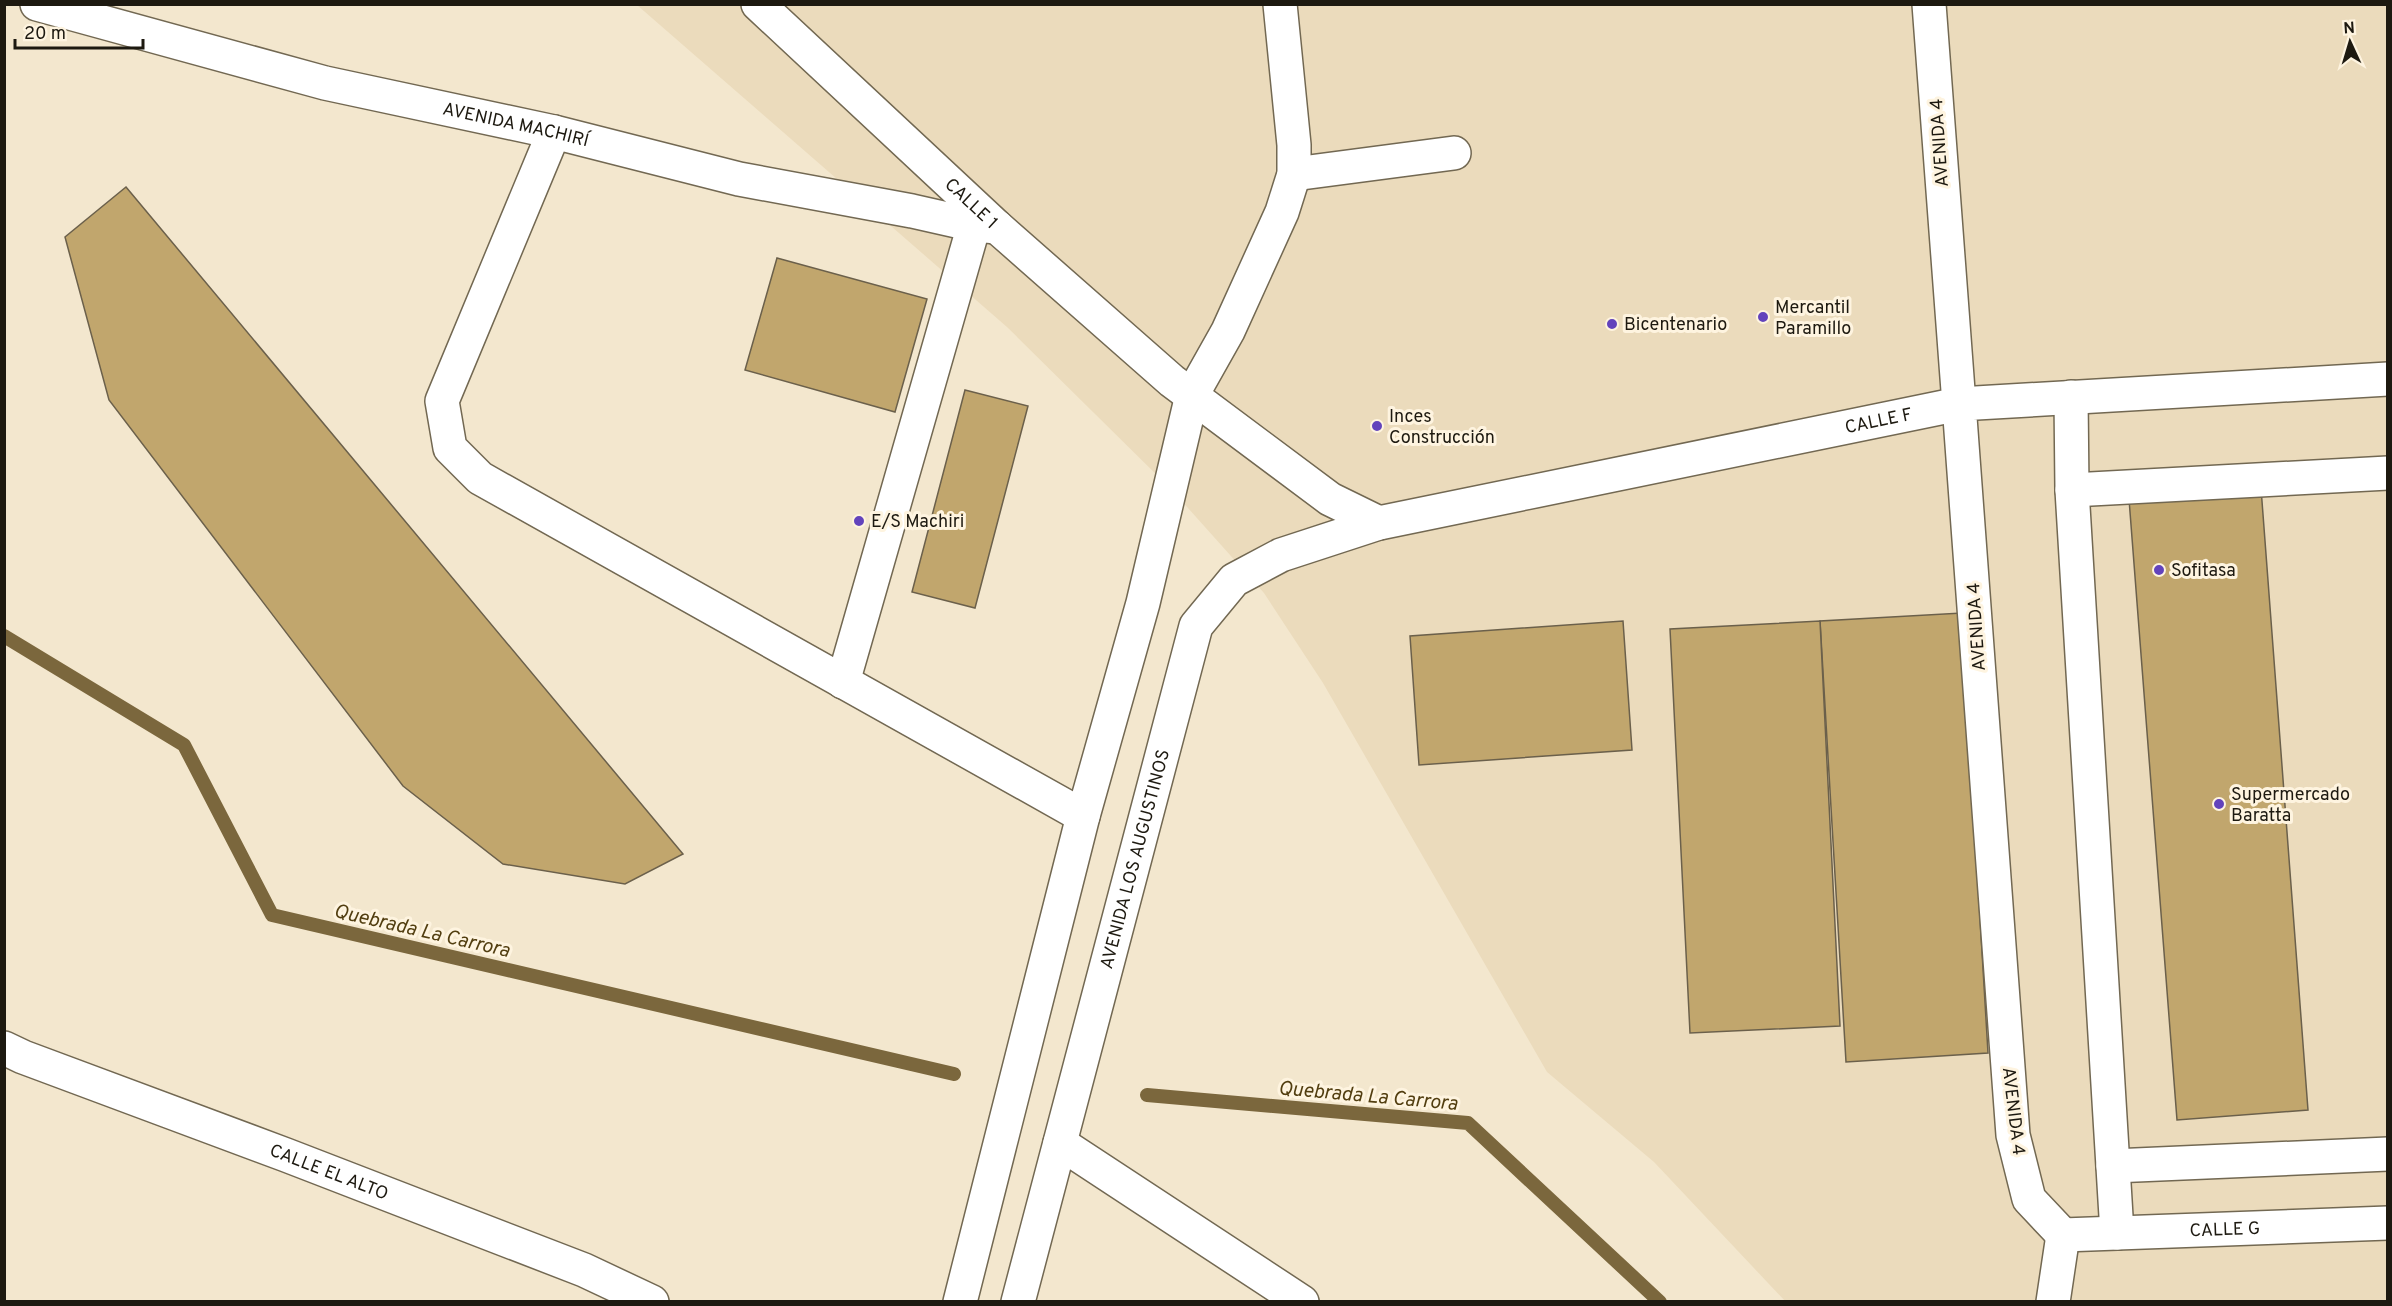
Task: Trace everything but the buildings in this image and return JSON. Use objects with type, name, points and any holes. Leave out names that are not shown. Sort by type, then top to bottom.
[{"type":"main road","name":"AVENIDA MACHIRÍ","points":[[37,4],[325,83],[554,132],[739,179],[985,226]]},
{"type":"main road","name":"CALLE 1","points":[[758,4],[985,226],[1172,381],[1330,499],[1379,523]]},
{"type":"main road","points":[[960,1302],[1083,816],[1143,603],[1192,395],[1228,331],[1281,212],[1294,174],[1294,145],[1280,4]]},
{"type":"main road","name":"AVENIDA 4","points":[[1929,4],[2013,1135],[2029,1199],[2063,1235]]},
{"type":"main road","points":[[554,132],[442,401],[450,448],[480,478],[1083,816]]},
{"type":"main road","points":[[1294,174],[1454,153]]},
{"type":"main road","points":[[843,682],[985,226]]},
{"type":"main road","name":"CALLE F","points":[[1379,523],[1959,404],[2388,379]]},
{"type":"main road","points":[[2071,397],[2072,490],[2117,1233]]},
{"type":"main road","points":[[2072,490],[2388,473]]},
{"type":"main road","name":"AVENIDA LOS AUGUSTINOS","points":[[1018,1302],[1196,626],[1234,580],[1281,555],[1379,523]]},
{"type":"main road","name":"CALLE EL ALTO","points":[[4,1048],[584,1270],[652,1302]]},
{"type":"main road","points":[[1060,1143],[1302,1302]]},
{"type":"main road","points":[[2113,1166],[2388,1154]]},
{"type":"main road","name":"CALLE G","points":[[2063,1235],[2388,1223]]},
{"type":"main road","points":[[2053,1302],[2063,1235]]},
{"type":"shaded area","points":[[637,5],[2387,5],[2387,1301],[1785,1301],[1654,1162],[1547,1072],[1323,683],[1264,593],[1171,489],[1007,327]]},
{"type":"waterway","name":"Quebrada La Carrora","points":[[4,636],[184,745],[272,915],[954,1074]]},
{"type":"waterway","name":"Quebrada La Carrora","points":[[1147,1095],[1468,1123],[1660,1302]]},
{"type":"place","name":"Mercantil Paramillo","points":[[1763,317]]},
{"type":"place","name":"Bicentenario","points":[[1612,324]]},
{"type":"place","name":"Inces Construcción","points":[[1377,426]]},
{"type":"place","name":"E/S Machiri","points":[[859,521]]},
{"type":"place","name":"Sofitasa","points":[[2159,570]]},
{"type":"place","name":"Supermercado Baratta","points":[[2219,804]]}]
